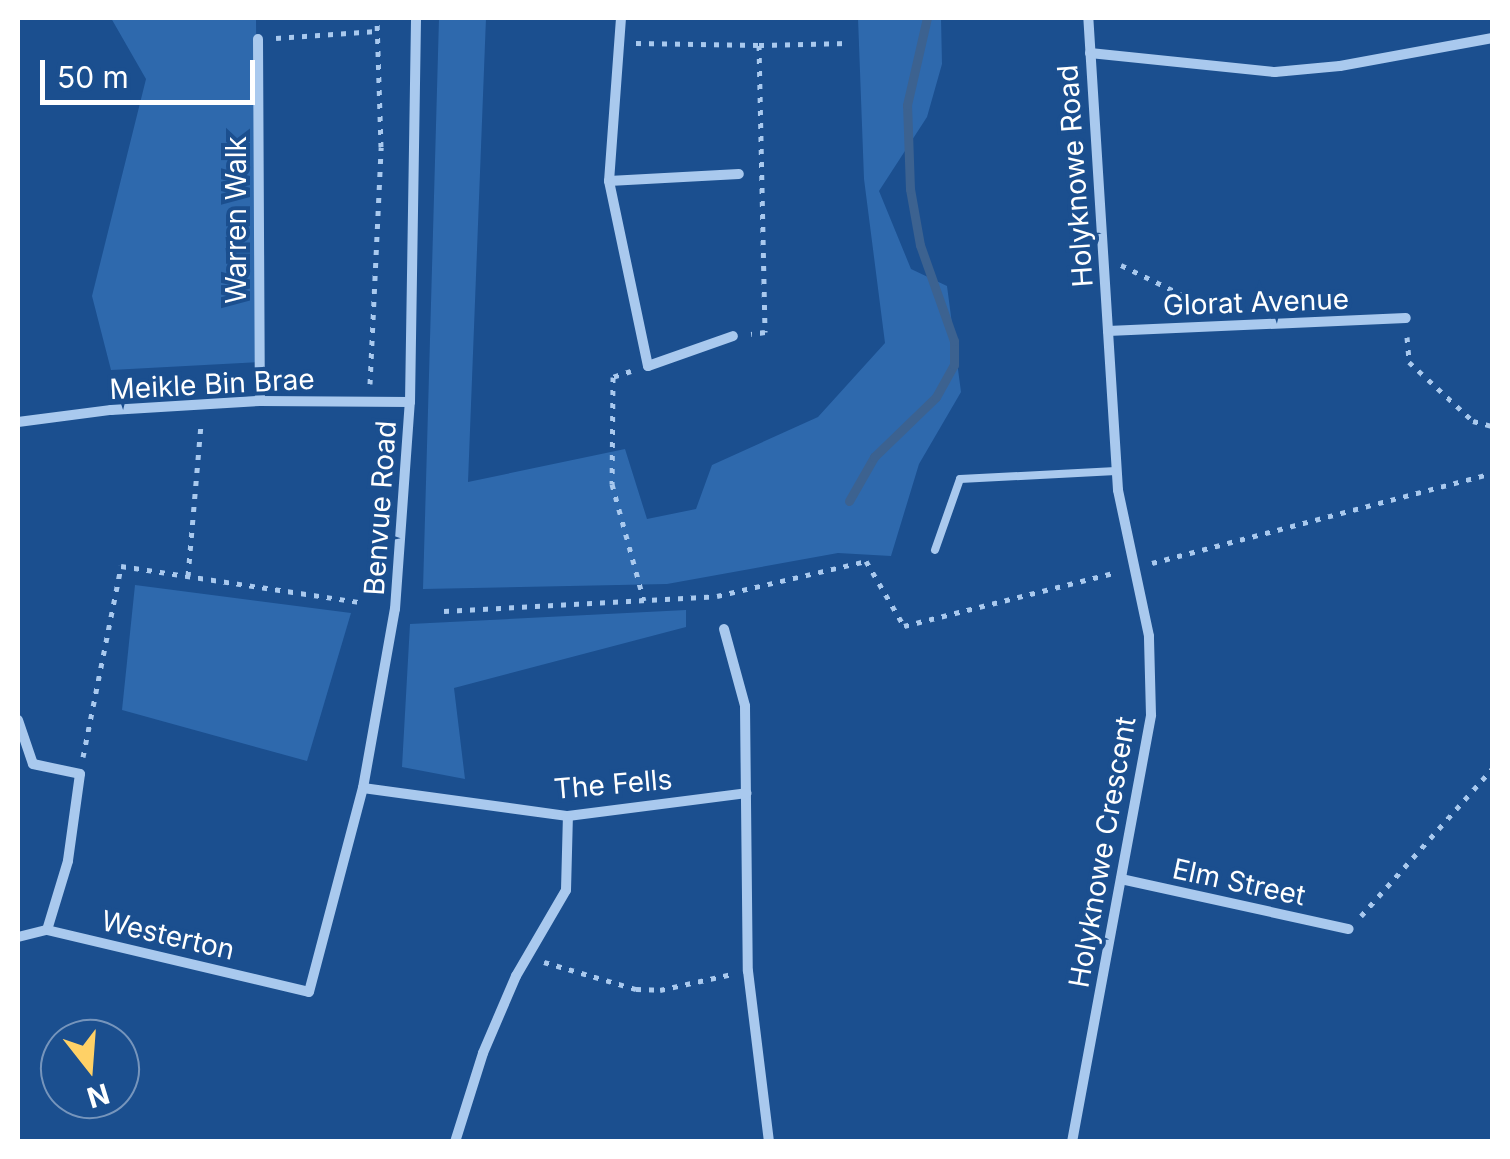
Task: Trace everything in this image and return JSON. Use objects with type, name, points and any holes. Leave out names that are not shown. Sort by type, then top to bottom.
[{"type":"street","name":"Benvue Road","points":[[309,992],[363,788],[395,609],[410,402],[416,18]]},
{"type":"street","points":[[621,18],[610,181],[648,366],[733,336]]},
{"type":"street","name":"Holyknowe Road","points":[[1088,18],[1100,256],[1108,331]]},
{"type":"street","points":[[1090,53],[1275,72],[1404,55],[1492,38]]},
{"type":"street","name":"Warren Walk","points":[[258,39],[260,401]]},
{"type":"street","points":[[610,181],[739,174]]},
{"type":"street","name":"Glorat Avenue","points":[[1108,331],[1406,318]]},
{"type":"street","name":"Holyknowe Crescent","points":[[1072,1142],[1150,715],[1149,636],[1132,568],[1116,471],[1108,331]]},
{"type":"street","name":"Meikle Bin Brae","points":[[18,422],[111,410],[260,401],[410,402]]},
{"type":"street","points":[[724,629],[745,706],[748,971],[769,1142]]},
{"type":"street","points":[[18,720],[33,764],[80,774],[68,861],[47,930]]},
{"type":"street","name":"The Fells","points":[[363,788],[568,816],[747,792]]},
{"type":"street","points":[[455,1142],[483,1053],[526,958],[566,890],[568,816]]},
{"type":"street","name":"Elm Street","points":[[1120,879],[1348,929]]},
{"type":"street","name":"Westerton","points":[[18,937],[47,930],[309,992]]},
{"type":"lane","points":[[936,550],[960,479],[1116,471]]},
{"type":"path","points":[[369,402],[381,147],[377,18]]},
{"type":"path","points":[[258,39],[377,30]]},
{"type":"path","points":[[759,45],[848,44]]},
{"type":"path","points":[[1100,256],[1240,323]]},
{"type":"path","points":[[1406,318],[1409,362],[1472,421],[1492,426]]},
{"type":"path","points":[[644,601],[612,484],[613,377],[648,366]]},
{"type":"path","points":[[188,576],[203,407]]},
{"type":"path","points":[[444,611],[717,596],[866,561],[904,626],[1492,473]]},
{"type":"path","points":[[80,774],[121,566],[358,602]]},
{"type":"path","points":[[1348,929],[1492,769]]},
{"type":"path","points":[[526,958],[636,989],[660,990],[748,971]]},
{"type":"shaded area","points":[[111,18],[256,18],[259,362],[111,370],[92,296],[146,79]]},
{"type":"shaded area","points":[[439,18],[486,18],[468,482],[625,449],[647,519],[696,509],[712,465],[818,417],[885,343],[864,179],[858,18],[941,18],[942,64],[927,117],[879,191],[911,269],[947,286],[961,392],[919,464],[891,556],[838,553],[667,584],[423,589]]},
{"type":"shaded area","points":[[135,585],[351,613],[307,761],[122,710]]},
{"type":"shaded area","points":[[686,610],[686,627],[454,688],[465,779],[402,767],[410,624]]},
{"type":"waterway","points":[[849,501],[874,457],[936,397],[954,365],[954,341],[920,245],[910,189],[907,105],[927,18]]}]
